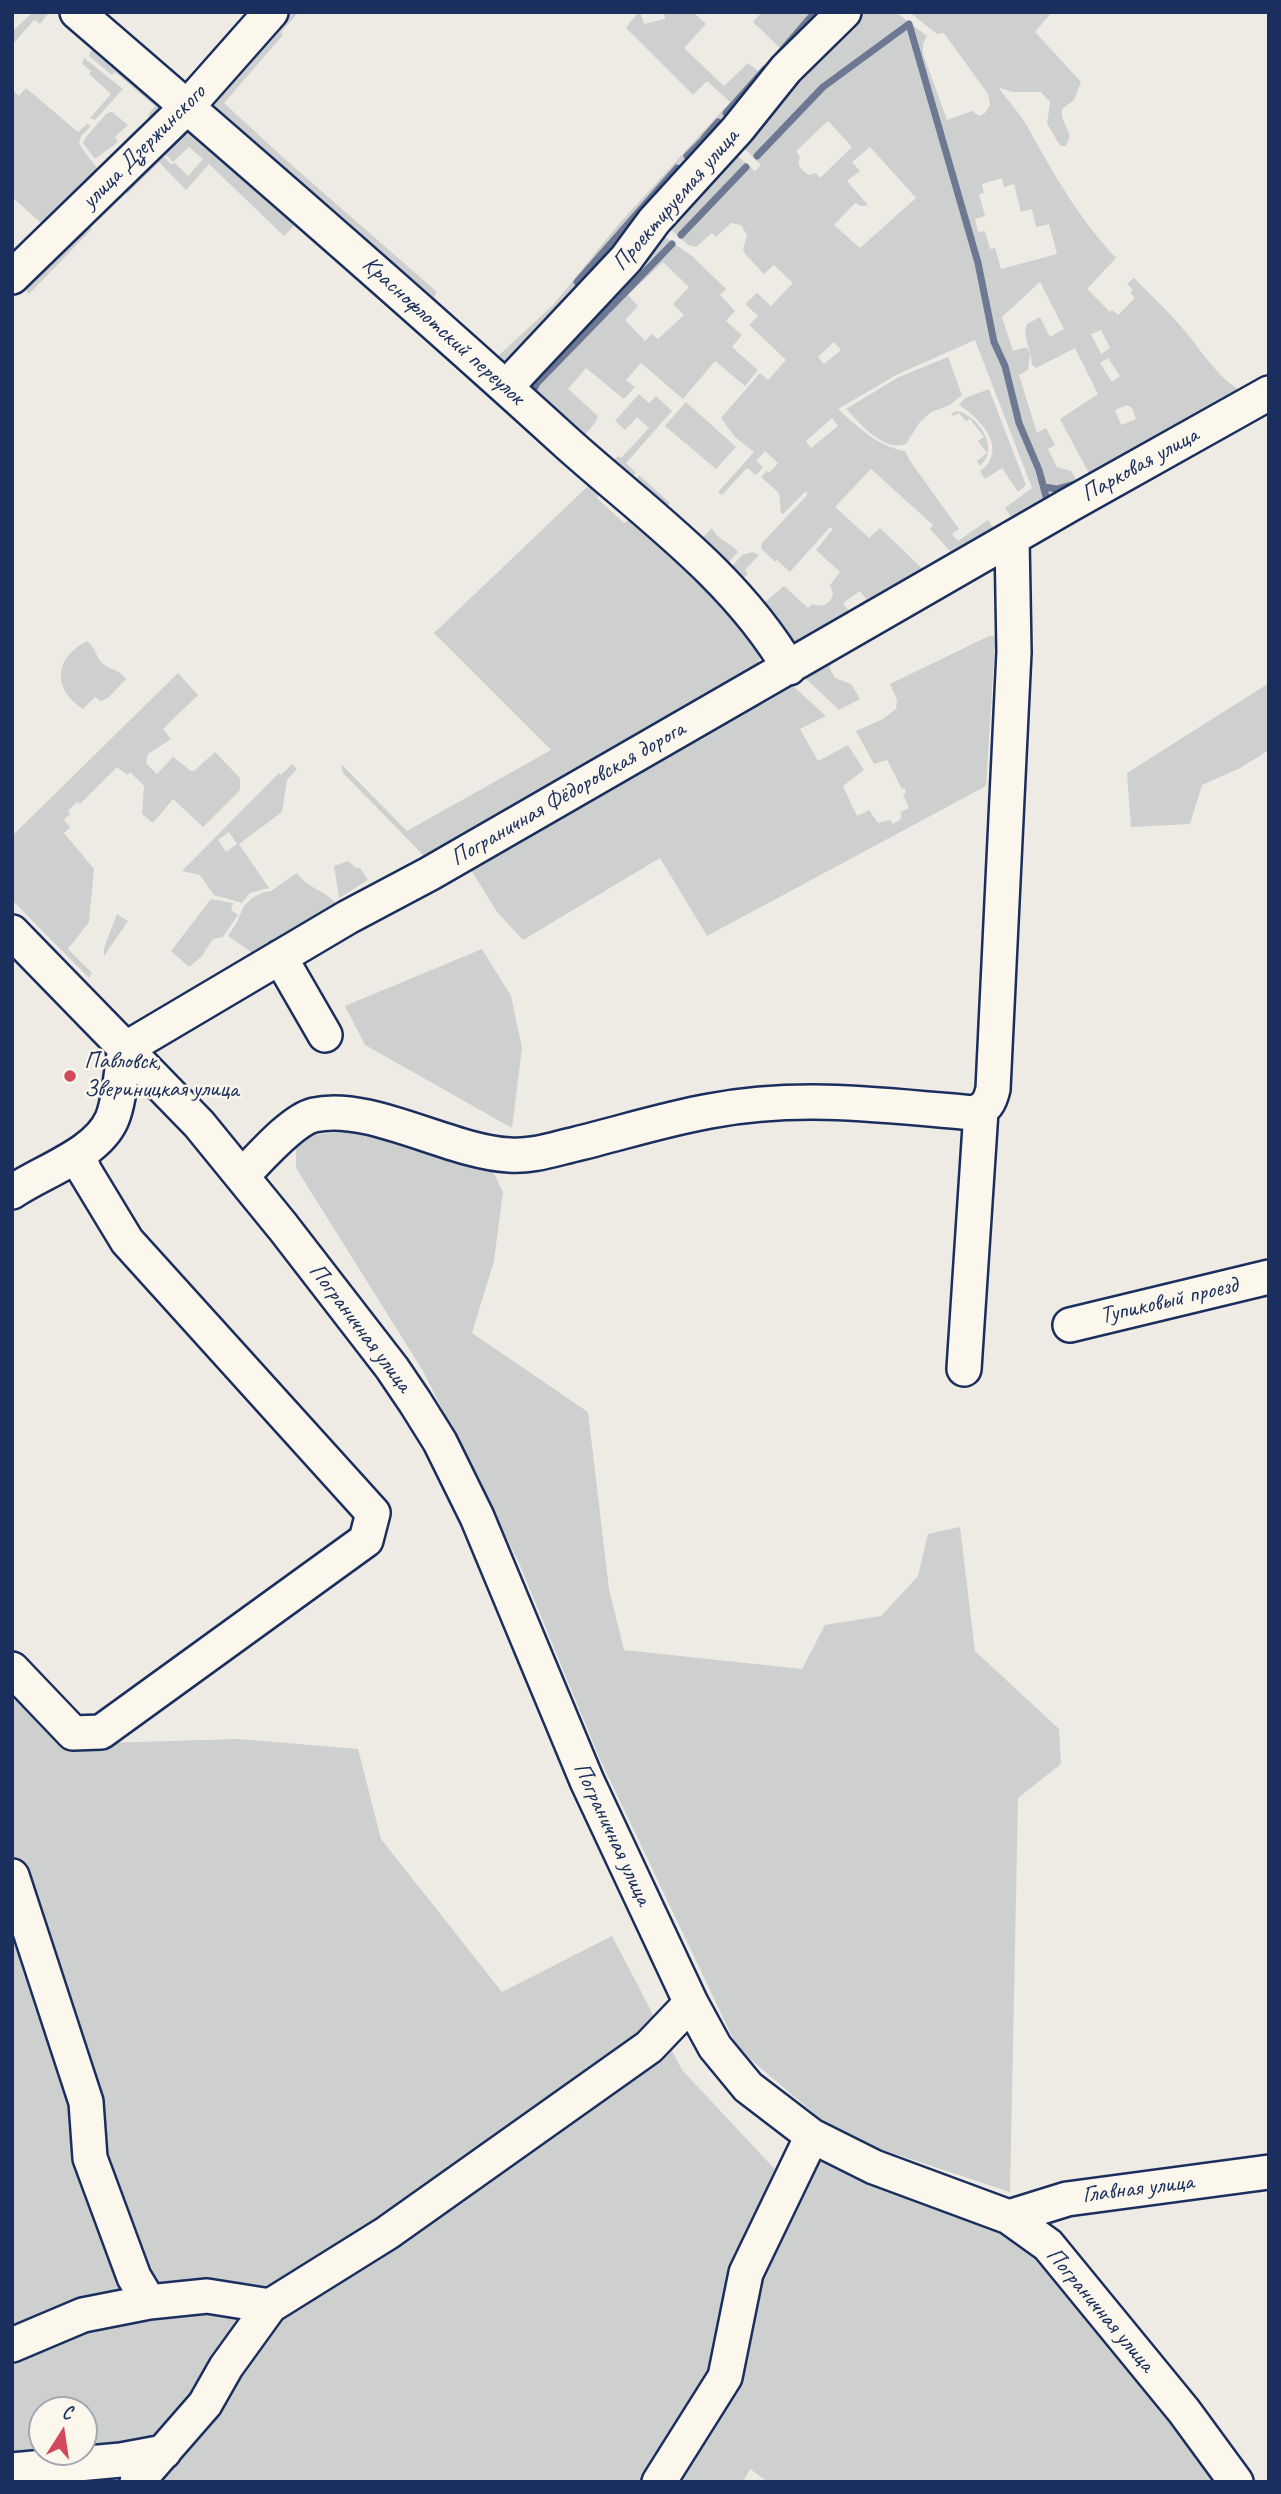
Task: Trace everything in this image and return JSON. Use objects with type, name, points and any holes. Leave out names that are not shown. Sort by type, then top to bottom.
[{"type":"street","name":"Краснофлотский переулок","points":[[77,12],[348,245],[708,568],[772,639],[789,668]]},
{"type":"street","name":"улица Дзержинского","points":[[12,277],[187,107],[271,12]]},
{"type":"street","name":"Проектируемая улица","points":[[506,387],[626,259],[654,221],[737,130],[786,69],[844,12]]},
{"type":"street","name":"Парковая улица","points":[[1012,538],[1269,393]]},
{"type":"street","name":"Пограничная Фёдоровская дорога","points":[[125,1049],[280,957],[1012,538]]},
{"type":"street","points":[[242,1176],[293,1127],[310,1115],[328,1112],[375,1119],[486,1153],[529,1156],[706,1111],[774,1102],[867,1103],[973,1113],[981,1111],[987,1106],[993,1089],[1014,652],[1012,538]]},
{"type":"street","name":"Пограничная улица","points":[[12,932],[184,1107],[242,1176],[392,1368],[440,1443],[495,1556],[587,1782],[691,2003],[715,2048],[748,2087],[812,2136],[874,2167],[1009,2217],[1048,2245],[1184,2411],[1236,2482]]},
{"type":"street","points":[[280,957],[326,1035]]},
{"type":"street","points":[[12,1192],[79,1154],[106,1132],[114,1116],[125,1049]]},
{"type":"street","points":[[964,1369],[981,1111]]},
{"type":"street","points":[[12,1669],[73,1733],[101,1732],[366,1540],[373,1513],[127,1241],[84,1170],[79,1154]]},
{"type":"street","name":"Тупиковый проезд","points":[[1070,1325],[1269,1277]]},
{"type":"street","points":[[12,1876],[86,2102],[90,2158],[134,2277],[149,2302]]},
{"type":"street","points":[[137,2482],[205,2404],[226,2367],[270,2306],[387,2233],[638,2056],[691,2003]]},
{"type":"street","points":[[659,2482],[725,2377],[746,2273],[812,2136]]},
{"type":"street","name":"Главная улица","points":[[1009,2217],[1067,2199],[1269,2172]]},
{"type":"street","points":[[12,2344],[83,2315],[149,2302],[207,2296],[270,2306]]},
{"type":"street","points":[[12,2470],[121,2460],[164,2452]]},
{"type":"shaded area","points":[[33,12],[48,14],[40,24],[34,20],[12,45],[12,32]]},
{"type":"shaded area","points":[[283,12],[299,12],[281,32],[283,35],[224,103],[437,292],[434,297],[497,357],[553,305],[618,225],[730,102],[707,81],[693,95],[626,28],[638,12],[649,12],[641,14],[644,24],[665,19],[664,12],[693,12],[706,24],[684,48],[724,86],[748,63],[758,71],[780,48],[753,22],[762,12],[835,12],[778,67],[643,221],[622,252],[510,370],[501,373],[492,369],[211,117],[204,104],[209,92]]},
{"type":"shaded area","points":[[855,12],[896,12],[927,36],[923,44],[923,54],[947,120],[972,111],[979,116],[985,113],[990,105],[988,94],[944,33],[937,34],[909,12],[1052,12],[1035,32],[1081,82],[1074,100],[1062,109],[1062,117],[1070,136],[1066,146],[1059,144],[1047,124],[1050,102],[1041,92],[1013,92],[998,87],[1024,121],[1078,211],[1116,258],[1087,289],[1110,312],[1112,310],[1118,315],[1135,298],[1130,293],[1133,290],[1127,284],[1134,278],[1178,323],[1217,371],[1241,391],[1093,481],[1060,419],[1098,394],[1075,348],[1036,368],[1032,365],[1031,355],[1026,334],[1027,324],[1040,317],[1050,337],[1064,329],[1040,282],[1002,317],[1013,351],[1027,347],[1030,354],[1028,370],[1019,375],[1037,433],[1046,428],[1055,445],[1048,449],[1057,467],[1071,471],[1081,488],[1014,521],[1005,508],[1032,488],[975,340],[896,375],[838,409],[877,441],[905,451],[959,529],[952,534],[958,541],[988,520],[995,530],[958,560],[930,529],[933,525],[871,469],[835,507],[869,538],[880,528],[930,576],[792,649],[759,607],[784,586],[808,608],[812,604],[819,606],[830,601],[833,594],[830,585],[840,572],[816,550],[833,529],[830,527],[790,572],[761,548],[763,542],[807,492],[781,513],[779,493],[761,477],[778,463],[765,451],[756,461],[763,467],[756,475],[747,468],[722,495],[718,492],[754,452],[735,437],[721,418],[760,373],[768,380],[786,360],[749,325],[758,316],[745,304],[757,293],[771,306],[793,283],[774,265],[764,274],[745,254],[743,249],[747,235],[741,225],[731,223],[716,237],[712,233],[696,247],[688,245],[668,227],[735,154],[755,171],[761,165],[741,145]],"holes":[[[828,121],[852,147],[820,178],[816,173],[809,175],[802,170],[799,165],[800,157],[796,151]],[[870,147],[916,198],[860,248],[834,225],[855,203],[868,205],[847,181],[860,171],[852,162]],[[1002,178],[1004,187],[1014,184],[1021,212],[1032,209],[1036,227],[1049,224],[1057,254],[1001,269],[995,248],[990,249],[985,231],[978,232],[975,219],[985,216],[979,194],[984,193],[982,184]],[[1101,330],[1110,348],[1101,354],[1091,334]],[[834,342],[841,350],[824,364],[818,357]],[[1108,358],[1120,376],[1112,382],[1100,363]],[[1127,405],[1132,408],[1136,419],[1121,425],[1115,410]],[[832,418],[838,426],[811,448],[806,441]],[[860,591],[866,599],[849,611],[843,603]]]},
{"type":"shaded area","points":[[105,44],[168,102],[156,125],[148,115],[155,106],[115,72],[112,75],[89,56],[91,51]]},
{"type":"shaded area","points":[[84,58],[123,89],[95,120],[90,118],[111,94],[89,74],[91,71],[82,64]]},
{"type":"shaded area","points":[[26,88],[78,132],[88,123],[90,127],[81,136],[79,144],[103,176],[50,231],[12,197],[12,90],[19,96]]},
{"type":"shaded area","points":[[112,112],[128,125],[115,137],[118,142],[95,159],[83,143],[107,113]]},
{"type":"shaded area","points":[[193,129],[303,216],[284,236],[209,164],[186,190],[159,162],[127,194],[118,184],[155,148],[188,176],[203,159],[189,147],[173,162],[156,145],[183,130]]},
{"type":"shaded area","points":[[82,220],[92,229],[29,294],[20,284]]},
{"type":"shaded area","points":[[663,236],[692,256],[726,289],[720,295],[735,311],[726,321],[742,335],[732,347],[758,370],[745,386],[715,361],[683,399],[641,363],[626,380],[635,387],[624,399],[586,368],[568,389],[598,416],[583,437],[523,385]],"holes":[[[663,262],[689,287],[673,304],[684,315],[658,339],[652,334],[645,341],[625,320],[638,306],[628,295]]]},
{"type":"shaded area","points":[[948,357],[962,395],[950,405],[931,412],[920,422],[906,444],[889,444],[881,440],[846,409],[899,377]]},
{"type":"shaded area","points":[[989,389],[1026,485],[1018,492],[1002,468],[985,479],[980,471],[989,463],[992,454],[989,435],[975,418],[959,405],[965,398]]},
{"type":"shaded area","points":[[639,394],[649,403],[656,396],[672,411],[626,463],[636,473],[628,483],[611,463],[618,456],[621,458],[649,428],[637,417],[625,430],[615,421]]},
{"type":"shaded area","points":[[686,402],[736,447],[716,469],[665,426]]},
{"type":"shaded area","points":[[958,411],[974,420],[985,434],[988,451],[986,459],[980,466],[977,461],[987,453],[978,441],[984,437],[970,419],[966,421],[959,413],[953,416],[951,413]]},
{"type":"shaded area","points":[[593,474],[605,486],[597,498],[624,523],[639,515],[673,544],[762,650],[757,668],[426,858],[343,773],[341,764],[407,831],[551,750],[434,633],[588,486],[580,478]]},
{"type":"shaded area","points":[[639,475],[670,503],[665,510],[631,486]]},
{"type":"shaded area","points":[[712,528],[738,552],[720,572],[694,546]]},
{"type":"shaded area","points":[[752,552],[759,555],[745,570],[748,574],[741,580],[724,575],[742,555]]},
{"type":"shaded area","points":[[994,636],[995,643],[986,786],[707,936],[660,858],[523,940],[497,912],[468,865],[687,737],[769,701],[793,686],[826,716],[800,729],[818,761],[848,745],[864,770],[843,786],[857,816],[869,810],[878,823],[890,820],[893,824],[901,819],[901,812],[909,808],[903,794],[906,792],[887,760],[874,764],[856,731],[883,719],[896,709],[897,700],[890,684]]},
{"type":"shaded area","points":[[87,641],[101,662],[121,673],[126,679],[108,698],[101,701],[95,697],[83,709],[66,692],[61,674],[68,656]]},
{"type":"shaded area","points":[[838,655],[840,657],[829,667],[835,678],[851,684],[860,699],[839,710],[803,676]]},
{"type":"shaded area","points":[[178,673],[198,695],[163,729],[171,739],[148,754],[146,763],[157,774],[173,757],[194,771],[215,752],[240,778],[240,790],[203,827],[173,799],[153,823],[142,814],[144,786],[130,772],[127,775],[117,767],[80,804],[77,802],[68,811],[70,814],[64,820],[70,827],[64,833],[94,869],[89,922],[68,949],[92,973],[89,978],[12,900],[12,836]]},
{"type":"shaded area","points":[[1269,683],[1269,750],[1240,768],[1202,785],[1190,824],[1131,827],[1127,773]]},
{"type":"shaded area","points":[[292,764],[297,769],[287,780],[282,812],[239,844],[269,888],[250,893],[242,903],[214,895],[200,875],[182,871],[279,773],[281,775]],"holes":[[[229,832],[237,844],[226,852],[218,840]]]},
{"type":"shaded area","points":[[348,861],[360,868],[368,880],[339,898],[334,866]]},
{"type":"shaded area","points":[[297,873],[331,899],[341,911],[210,988],[203,983],[251,952],[228,936],[244,906],[252,898],[271,891]]},
{"type":"shaded area","points":[[211,899],[233,903],[231,910],[238,915],[223,937],[213,939],[202,956],[189,967],[171,951]]},
{"type":"shaded area","points":[[117,914],[128,921],[104,956],[104,948]]},
{"type":"shaded area","points":[[482,949],[511,996],[522,1048],[512,1128],[365,1045],[345,1006]]},
{"type":"shaded area","points":[[349,1131],[491,1168],[503,1192],[494,1261],[472,1333],[588,1412],[609,1589],[624,1650],[802,1669],[825,1625],[881,1616],[918,1576],[928,1534],[960,1527],[975,1651],[1059,1729],[1061,1764],[1018,1798],[1010,2192],[841,2136],[738,2049],[599,1757],[519,1563],[423,1371],[296,1168],[296,1146],[314,1135]]},
{"type":"shaded area","points":[[12,1697],[70,1744],[238,1739],[358,1749],[381,1839],[502,1992],[612,1936],[682,2070],[800,2196],[812,2136],[1009,2217],[1233,2482],[768,2482],[750,2469],[743,2482],[12,2482]]},
{"type":"waterway","points":[[778,55],[815,12]]},
{"type":"waterway","points":[[757,156],[823,87],[909,24],[978,263],[994,342],[1005,366],[1019,423],[1039,470],[1047,500]]},
{"type":"waterway","points":[[726,113],[765,69]]},
{"type":"waterway","points":[[704,138],[718,122]]},
{"type":"waterway","points":[[687,156],[701,142]]},
{"type":"waterway","points":[[681,235],[746,167]]},
{"type":"waterway","points":[[577,282],[677,168]]},
{"type":"waterway","points":[[609,309],[672,244]]},
{"type":"waterway","points":[[537,396],[533,391],[537,383],[606,312]]},
{"type":"waterway","points":[[1044,487],[1057,489],[1075,484]]},
{"type":"place","name":"Павловск, Звериницкая улица","points":[[70,1076]]}]
